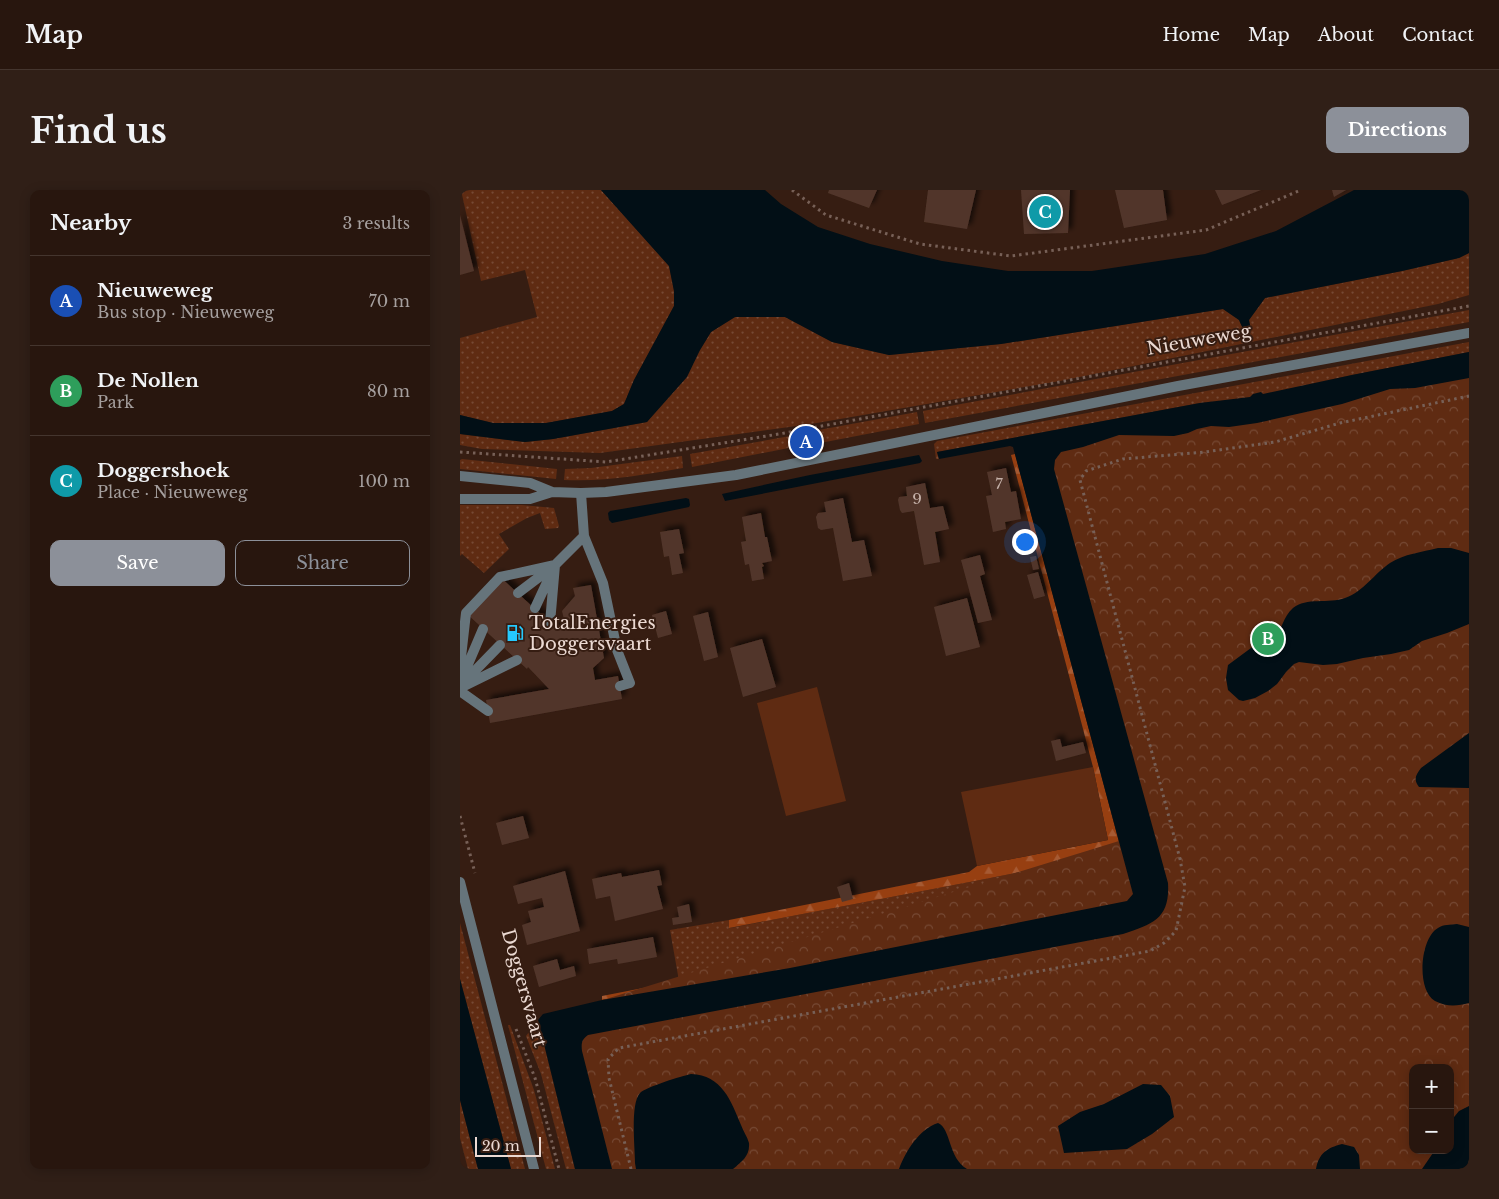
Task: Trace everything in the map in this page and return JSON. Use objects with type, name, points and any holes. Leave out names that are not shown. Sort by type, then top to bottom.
[{"type":"street","points":[[1425,341],[1469,327]]},
{"type":"street","points":[[460,499],[530,499],[552,492],[606,492],[736,475],[1178,386],[1469,333]]},
{"type":"street","points":[[460,476],[530,483],[552,492]]},
{"type":"street","points":[[581,493],[584,536],[603,583],[617,650],[630,683],[620,686]]},
{"type":"street","points":[[518,593],[555,565],[584,536]]},
{"type":"street","points":[[535,608],[555,565]]},
{"type":"street","points":[[550,623],[555,565]]},
{"type":"street","points":[[460,666],[466,613],[500,577],[555,565]]},
{"type":"street","points":[[460,687],[483,629]]},
{"type":"street","points":[[460,687],[500,645]]},
{"type":"street","points":[[460,687],[518,660]]},
{"type":"street","points":[[460,687],[488,711]]},
{"type":"street","name":"Doggersvaart","points":[[460,882],[534,1169]]},
{"type":"path","points":[[792,190],[826,215],[920,244],[1011,256],[1206,230],[1301,190]]},
{"type":"path","name":"Nieuweweg","points":[[460,452],[606,462],[779,434],[1469,306]]},
{"type":"path","points":[[632,1169],[609,1078],[608,1059],[618,1048],[1150,951],[1164,944],[1176,931],[1185,887],[1180,859],[1080,480],[1086,471],[1123,458],[1205,452],[1275,442],[1340,423],[1469,396]]},
{"type":"path","points":[[460,816],[476,878]]},
{"type":"path","name":"Doggersvaart","points":[[516,1028],[535,1078],[559,1169]]},
{"type":"green space","points":[[461,190],[601,190],[669,266],[674,291],[674,306],[634,380],[624,404],[612,411],[546,423],[493,423],[460,415],[460,338],[537,317],[525,270],[481,281]]},
{"type":"green space","points":[[1469,253],[1469,295],[1438,304],[1060,381],[811,424],[600,453],[482,449],[460,445],[460,434],[525,442],[553,439],[647,422],[711,332],[735,317],[785,317],[832,342],[889,355],[1001,344],[1223,309],[1239,320],[1244,331],[1250,330],[1249,320],[1265,298],[1402,271],[1459,258]]},
{"type":"green space","points":[[1469,310],[1469,322],[925,423],[923,411]]},
{"type":"green space","points":[[1469,342],[1469,352],[1250,397],[1200,403],[937,452],[939,459],[936,459],[934,444],[937,441]]},
{"type":"green space","points":[[1469,354],[1469,1169],[576,1169],[538,1020],[1119,841],[1016,438]]},
{"type":"green space","points":[[917,412],[919,424],[815,444],[813,431]]},
{"type":"green space","points":[[807,433],[809,444],[692,467],[690,454]]},
{"type":"green space","points":[[1015,454],[1133,894],[1127,901],[790,968],[602,1000],[602,996],[1125,894],[1121,860],[1116,853],[729,928],[729,920],[969,872],[977,866],[1108,840],[1093,767],[1011,455]]},
{"type":"green space","points":[[682,456],[683,468],[609,479],[564,480],[565,469],[591,468]]},
{"type":"green space","points":[[460,460],[557,469],[556,479],[460,469]]},
{"type":"green space","points":[[460,505],[522,505],[554,508],[559,526],[558,528],[545,529],[540,513],[499,534],[509,549],[484,573],[462,554],[460,556]]},
{"type":"green space","points":[[817,687],[846,801],[786,816],[757,703]]},
{"type":"green space","points":[[1093,767],[1108,840],[977,866],[961,792]]},
{"type":"green space","points":[[1116,853],[679,981],[670,930],[729,920],[730,928]]},
{"type":"green space","points":[[460,923],[525,1169],[511,1169],[460,979]]},
{"type":"green space","points":[[538,1020],[575,1169],[566,1169],[541,1074],[526,1036]]},
{"type":"green space","points":[[508,1025],[510,1025],[534,1090],[555,1169],[546,1169]]},
{"type":"green space","points":[[460,1100],[478,1169],[468,1169],[460,1138]]},
{"type":"shaded area","points":[[601,190],[765,190],[781,204],[818,227],[870,244],[942,261],[1008,271],[1092,271],[1205,254],[1276,231],[1354,190],[1469,190],[1469,253],[1459,258],[1402,271],[1265,298],[1249,320],[1251,330],[1244,331],[1239,320],[1223,309],[1001,344],[889,355],[832,342],[785,317],[735,317],[711,332],[687,377],[647,422],[553,439],[525,442],[460,434],[460,415],[493,423],[546,423],[612,411],[624,404],[634,380],[674,306],[674,291],[669,266]]},
{"type":"shaded area","points":[[1469,352],[1469,378],[1415,388],[1390,389],[1342,404],[1257,423],[1229,427],[1211,426],[1174,436],[1119,435],[1061,452],[1055,460],[1054,469],[1168,883],[1166,904],[1158,918],[1143,927],[1123,934],[588,1035],[582,1042],[582,1051],[612,1169],[575,1169],[538,1020],[543,1014],[602,1000],[790,968],[1127,901],[1133,894],[1013,447],[939,459],[937,452],[1200,403],[1250,397],[1261,392],[1263,394]]},
{"type":"shaded area","points":[[919,455],[922,461],[920,463],[725,501],[722,494],[810,475]]},
{"type":"shaded area","points":[[689,499],[689,507],[612,523],[609,520],[608,513],[610,511]]},
{"type":"shaded area","points":[[1438,548],[1451,548],[1469,553],[1469,624],[1422,641],[1409,650],[1337,664],[1323,665],[1299,662],[1286,672],[1277,684],[1255,698],[1239,700],[1228,690],[1226,678],[1228,665],[1251,648],[1274,641],[1293,608],[1304,603],[1345,598],[1358,591],[1384,567],[1395,560]]},
{"type":"shaded area","points":[[1469,733],[1469,788],[1419,787],[1416,777],[1421,768]]},
{"type":"shaded area","points":[[1457,924],[1469,927],[1469,1003],[1448,1005],[1435,1001],[1429,995],[1423,976],[1424,953],[1427,942],[1438,928]]},
{"type":"shaded area","points":[[460,979],[511,1169],[478,1169],[460,1100]]},
{"type":"shaded area","points":[[691,1074],[702,1075],[710,1079],[724,1091],[748,1140],[749,1148],[747,1155],[733,1169],[636,1169],[634,1116],[635,1106],[640,1093],[672,1079]]},
{"type":"shaded area","points":[[1143,1084],[1161,1085],[1170,1096],[1174,1117],[1152,1134],[1127,1149],[1064,1153],[1058,1126],[1080,1112],[1104,1104]]},
{"type":"shaded area","points":[[1469,1106],[1469,1169],[1422,1169],[1432,1154],[1454,1154],[1454,1117],[1459,1111]]},
{"type":"shaded area","points":[[938,1123],[945,1131],[956,1158],[967,1169],[899,1169],[905,1155],[919,1135]]},
{"type":"shaded area","points":[[1342,1144],[1354,1147],[1359,1155],[1360,1169],[1316,1169],[1319,1159],[1325,1152],[1332,1147]]},
{"type":"building","points":[[829,190],[877,190],[869,208],[828,193]]},
{"type":"building","points":[[928,190],[976,190],[967,229],[924,222]]},
{"type":"building","points":[[1021,190],[1070,190],[1068,233],[1024,234]]},
{"type":"building","points":[[1115,190],[1163,190],[1167,220],[1124,228]]},
{"type":"building","points":[[1215,190],[1261,190],[1222,205]]},
{"type":"building","points":[[1332,190],[1346,190],[1334,197]]},
{"type":"building","points":[[460,215],[474,271],[460,275]]},
{"type":"building","points":[[1006,468],[1011,492],[1016,491],[1021,519],[1005,522],[1006,529],[993,532],[986,496],[992,495],[987,472]]},
{"type":"building","points":[[925,483],[930,508],[943,506],[949,529],[935,532],[940,562],[924,565],[914,511],[902,513],[898,500],[899,497],[907,496],[906,487]]},
{"type":"building","points":[[843,498],[852,542],[864,540],[872,576],[843,581],[833,528],[821,530],[818,528],[816,517],[818,513],[826,512],[824,502]]},
{"type":"building","points":[[761,513],[772,561],[762,563],[764,566],[762,567],[764,579],[752,581],[749,564],[745,565],[741,542],[746,541],[742,517]]},
{"type":"building","points":[[679,529],[684,553],[679,554],[683,573],[672,575],[669,556],[664,557],[660,532]]},
{"type":"building","points":[[980,555],[985,574],[980,576],[992,620],[978,623],[961,560]]},
{"type":"building","points":[[1036,556],[1039,569],[1033,570],[1030,557]]},
{"type":"building","points":[[1038,572],[1045,596],[1034,599],[1027,575]]},
{"type":"building","points":[[498,575],[558,630],[565,623],[562,611],[575,596],[573,588],[591,585],[604,658],[593,668],[595,680],[618,676],[622,699],[490,723],[486,700],[549,689],[528,667],[527,669],[466,613]]},
{"type":"building","points":[[967,598],[980,647],[946,656],[934,607]]},
{"type":"building","points":[[666,611],[672,634],[658,638],[652,615]]},
{"type":"building","points":[[708,612],[718,657],[704,661],[693,616]]},
{"type":"building","points":[[762,639],[776,687],[743,697],[730,648]]},
{"type":"building","points":[[1060,739],[1062,747],[1083,742],[1086,753],[1056,761],[1051,741]]},
{"type":"building","points":[[523,816],[529,838],[502,845],[496,823]]},
{"type":"building","points":[[659,870],[662,885],[657,886],[663,909],[615,921],[610,896],[596,899],[592,879],[621,873],[622,877]]},
{"type":"building","points":[[565,871],[580,931],[527,945],[522,925],[531,922],[528,911],[544,907],[542,898],[518,904],[513,886]]},
{"type":"building","points":[[849,883],[853,899],[842,902],[837,887]]},
{"type":"building","points":[[689,904],[692,922],[673,925],[672,918],[679,917],[677,907]]},
{"type":"building","points":[[653,937],[657,957],[618,964],[617,959],[589,964],[587,949]]},
{"type":"building","points":[[557,959],[560,970],[574,966],[576,976],[539,987],[533,966]]},
{"type":"place","name":"Doggershoek","points":[[1045,212]]},
{"type":"place","name":"Nieuweweg","points":[[806,442]]},
{"type":"place","name":"TotalEnergies Doggersvaart","points":[[515,633]]},
{"type":"place","name":"De Nollen","points":[[1268,639]]}]
